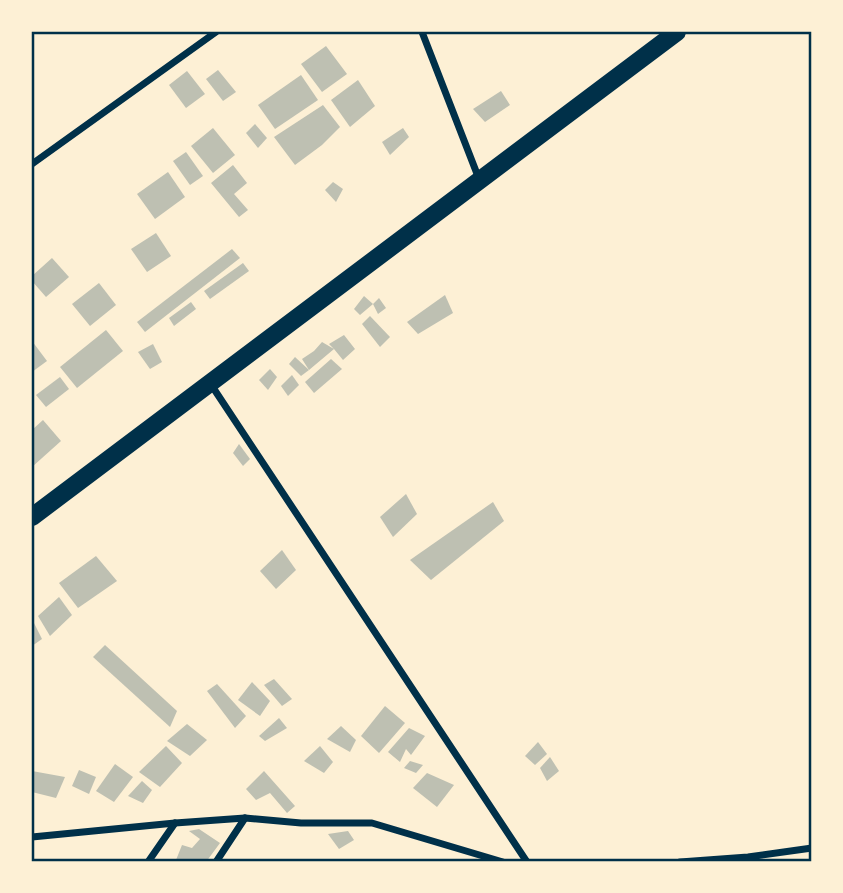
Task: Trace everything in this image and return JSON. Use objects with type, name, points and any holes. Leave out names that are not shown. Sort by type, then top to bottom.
[{"type":"highway","points":[[32,517],[677,32]]},
{"type":"street","points":[[32,164],[216,32]]},
{"type":"street","points":[[422,32],[479,180]]},
{"type":"street","points":[[209,383],[527,862]]},
{"type":"street","points":[[216,862],[245,818]]},
{"type":"street","points":[[32,837],[245,818],[301,823],[372,822],[503,862]]},
{"type":"street","points":[[148,862],[175,823]]},
{"type":"street","points":[[680,862],[748,857],[811,848]]},
{"type":"building","points":[[326,46],[347,74],[322,92],[301,64]]},
{"type":"building","points":[[218,70],[236,92],[223,101],[206,79]]},
{"type":"building","points":[[187,71],[205,94],[186,108],[169,85]]},
{"type":"building","points":[[301,75],[318,100],[275,129],[258,105]]},
{"type":"building","points":[[358,80],[375,106],[350,127],[331,100]]},
{"type":"building","points":[[501,91],[510,105],[485,122],[473,109]]},
{"type":"building","points":[[323,105],[340,127],[322,145],[295,165],[274,137]]},
{"type":"building","points":[[255,124],[267,138],[258,148],[246,133]]},
{"type":"building","points":[[213,128],[235,155],[213,173],[191,146]]},
{"type":"building","points":[[403,128],[409,137],[390,155],[382,142]]},
{"type":"building","points":[[186,152],[203,176],[190,185],[173,161]]},
{"type":"building","points":[[233,165],[247,183],[234,194],[248,210],[239,217],[211,183]]},
{"type":"building","points":[[168,172],[185,197],[155,219],[137,194]]},
{"type":"building","points":[[333,182],[343,189],[336,202],[325,190]]},
{"type":"building","points":[[156,233],[171,256],[147,272],[131,249]]},
{"type":"building","points":[[232,249],[240,258],[145,332],[137,322]]},
{"type":"building","points":[[52,258],[69,277],[46,297],[32,281],[32,276]]},
{"type":"building","points":[[243,263],[249,271],[210,299],[204,291]]},
{"type":"building","points":[[99,283],[116,305],[90,326],[72,304]]},
{"type":"building","points":[[445,295],[453,313],[418,334],[407,322]]},
{"type":"building","points":[[364,296],[373,304],[360,315],[354,309]]},
{"type":"building","points":[[379,298],[386,308],[378,314],[373,304]]},
{"type":"building","points":[[191,302],[196,309],[174,326],[169,318]]},
{"type":"building","points":[[370,316],[390,337],[380,347],[362,324]]},
{"type":"building","points":[[106,330],[123,351],[77,388],[60,367]]},
{"type":"building","points":[[344,335],[355,349],[343,360],[329,344]]},
{"type":"building","points":[[32,341],[47,361],[32,372]]},
{"type":"building","points":[[322,342],[334,349],[309,370],[302,359]]},
{"type":"building","points":[[153,344],[162,362],[150,369],[138,352]]},
{"type":"building","points":[[295,357],[309,370],[301,376],[289,364]]},
{"type":"building","points":[[331,359],[342,369],[314,393],[305,382]]},
{"type":"building","points":[[270,369],[277,377],[268,390],[259,380]]},
{"type":"building","points":[[292,375],[299,385],[288,396],[281,386]]},
{"type":"building","points":[[60,377],[69,389],[46,407],[36,395]]},
{"type":"building","points":[[43,420],[61,441],[32,467],[32,430]]},
{"type":"building","points":[[239,444],[250,459],[243,466],[233,453]]},
{"type":"building","points":[[406,494],[417,514],[393,537],[380,517]]},
{"type":"building","points":[[493,502],[504,521],[431,580],[410,560]]},
{"type":"building","points":[[282,550],[296,570],[276,589],[260,571]]},
{"type":"building","points":[[96,556],[117,581],[78,608],[59,583]]},
{"type":"building","points":[[59,597],[72,615],[50,636],[38,616]]},
{"type":"building","points":[[34,623],[42,639],[32,646],[32,624]]},
{"type":"building","points":[[105,645],[177,711],[170,727],[93,657]]},
{"type":"building","points":[[274,679],[292,699],[282,706],[264,685]]},
{"type":"building","points":[[252,682],[270,701],[260,716],[238,700]]},
{"type":"building","points":[[217,684],[246,716],[235,728],[207,691]]},
{"type":"building","points":[[385,706],[405,723],[379,753],[361,736]]},
{"type":"building","points":[[279,718],[287,728],[265,741],[259,736]]},
{"type":"building","points":[[187,724],[207,740],[190,756],[167,741]]},
{"type":"building","points":[[341,726],[356,740],[350,752],[327,739]]},
{"type":"building","points":[[409,728],[425,736],[411,755],[406,749],[400,762],[388,752]]},
{"type":"building","points":[[538,742],[547,754],[535,765],[525,756]]},
{"type":"building","points":[[166,746],[182,763],[160,787],[139,772]]},
{"type":"building","points":[[320,746],[333,762],[324,773],[304,761]]},
{"type":"building","points":[[550,757],[559,771],[547,781],[540,768]]},
{"type":"building","points":[[410,761],[423,765],[416,773],[404,768]]},
{"type":"building","points":[[115,764],[133,777],[114,802],[96,791]]},
{"type":"building","points":[[79,770],[96,777],[89,794],[72,786]]},
{"type":"building","points":[[32,771],[65,777],[56,798],[32,792]]},
{"type":"building","points":[[264,771],[295,806],[287,813],[270,793],[256,800],[246,789]]},
{"type":"building","points":[[427,773],[454,785],[437,807],[413,788]]},
{"type":"building","points":[[142,781],[152,790],[143,803],[128,796]]},
{"type":"building","points":[[199,829],[220,843],[206,862],[176,860],[182,845],[192,848],[200,839],[189,831]]},
{"type":"building","points":[[348,831],[354,840],[339,849],[328,834]]}]
